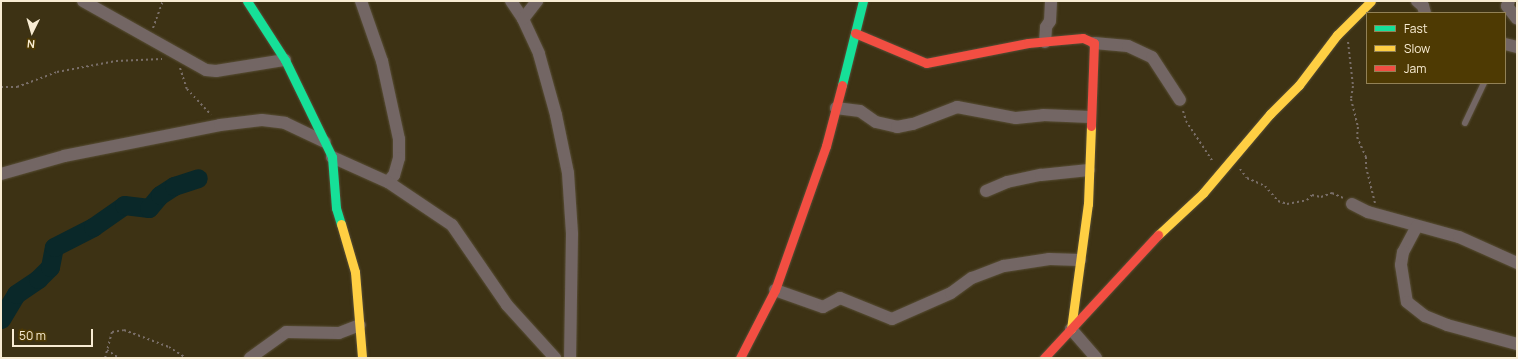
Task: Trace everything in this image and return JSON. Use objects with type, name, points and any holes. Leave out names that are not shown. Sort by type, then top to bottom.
[{"type":"street","points":[[83,1],[150,38],[175,55],[206,70],[216,71],[284,60]]},
{"type":"street","points":[[247,1],[284,60],[332,157],[336,208],[355,272],[362,358]]},
{"type":"street","points":[[361,1],[382,61],[399,139],[400,158],[394,175],[388,182]]},
{"type":"street","points":[[511,1],[523,19],[545,74],[568,173],[572,234],[570,358]]},
{"type":"street","points":[[523,19],[536,1]]},
{"type":"street","points":[[740,358],[775,290],[826,146],[863,1]]},
{"type":"street","points":[[1045,42],[1046,27],[1050,21],[1051,1]]},
{"type":"street","points":[[1044,358],[1144,252],[1164,227],[1203,193],[1232,161],[1351,20],[1371,1]]},
{"type":"street","points":[[1417,1],[1423,6],[1425,12]]},
{"type":"street","points":[[1507,7],[1517,19]]},
{"type":"street","points":[[855,33],[926,62],[959,55],[1083,38],[1094,43],[1128,46],[1152,57],[1180,100]]},
{"type":"street","points":[[1094,43],[1090,117],[1088,204],[1071,329],[1096,358]]},
{"type":"street","points":[[1506,44],[1517,47]]},
{"type":"street","points":[[836,108],[860,110],[876,122],[897,127],[913,124],[957,107],[1016,118],[1043,115],[1090,117]]},
{"type":"street","points":[[1,174],[64,156],[220,125],[274,120],[285,123],[325,142]]},
{"type":"street","points":[[332,157],[388,182],[452,225],[507,306],[555,358]]},
{"type":"street","points":[[986,191],[1007,182],[1041,175],[1089,170]]},
{"type":"street","points":[[1352,204],[1382,216],[1459,237],[1483,250],[1517,263]]},
{"type":"street","points":[[1417,226],[1403,252],[1401,265],[1407,302],[1424,316],[1447,325],[1517,344]]},
{"type":"street","points":[[775,290],[823,307],[840,298],[866,311],[892,318],[951,293],[972,278],[1004,266],[1050,259],[1080,260]]},
{"type":"street","points":[[250,358],[286,332],[339,333],[360,325]]},
{"type":"lane","points":[[1465,124],[1484,84]]},
{"type":"path","points":[[150,38],[163,1]]},
{"type":"path","points":[[1351,20],[1348,37],[1353,86],[1351,99],[1358,127],[1357,137],[1366,157],[1366,167],[1377,207],[1382,216]]},
{"type":"path","points":[[1,87],[17,87],[68,70],[76,71],[116,61],[164,59],[175,55],[187,89],[220,125]]},
{"type":"path","points":[[1180,100],[1186,121],[1215,165]]},
{"type":"path","points":[[1232,161],[1247,178],[1265,186],[1278,201],[1296,204],[1307,200],[1312,195],[1321,197],[1332,193],[1352,204]]},
{"type":"path","points":[[105,358],[112,332],[124,330],[169,347],[186,358]]},
{"type":"path","points":[[106,350],[119,358]]},
{"type":"waterway","points":[[1,319],[16,294],[38,279],[50,267],[54,247],[93,227],[124,205],[149,208],[160,195],[174,186],[198,178]]},
{"type":"traffic: fast","points":[[247,1],[285,60],[332,157],[336,208],[341,224]]},
{"type":"traffic: fast","points":[[842,85],[863,1]]},
{"type":"traffic: slow","points":[[1158,235],[1203,193],[1270,114],[1299,85],[1337,35],[1371,1]]},
{"type":"traffic: slow","points":[[1071,329],[1088,204],[1091,126]]},
{"type":"traffic: slow","points":[[341,224],[355,272],[362,358]]},
{"type":"traffic: jam","points":[[855,33],[926,63],[1028,43],[1083,38],[1094,43],[1091,126]]},
{"type":"traffic: jam","points":[[740,358],[775,290],[826,146],[842,85]]},
{"type":"traffic: jam","points":[[1044,358],[1158,235]]}]
